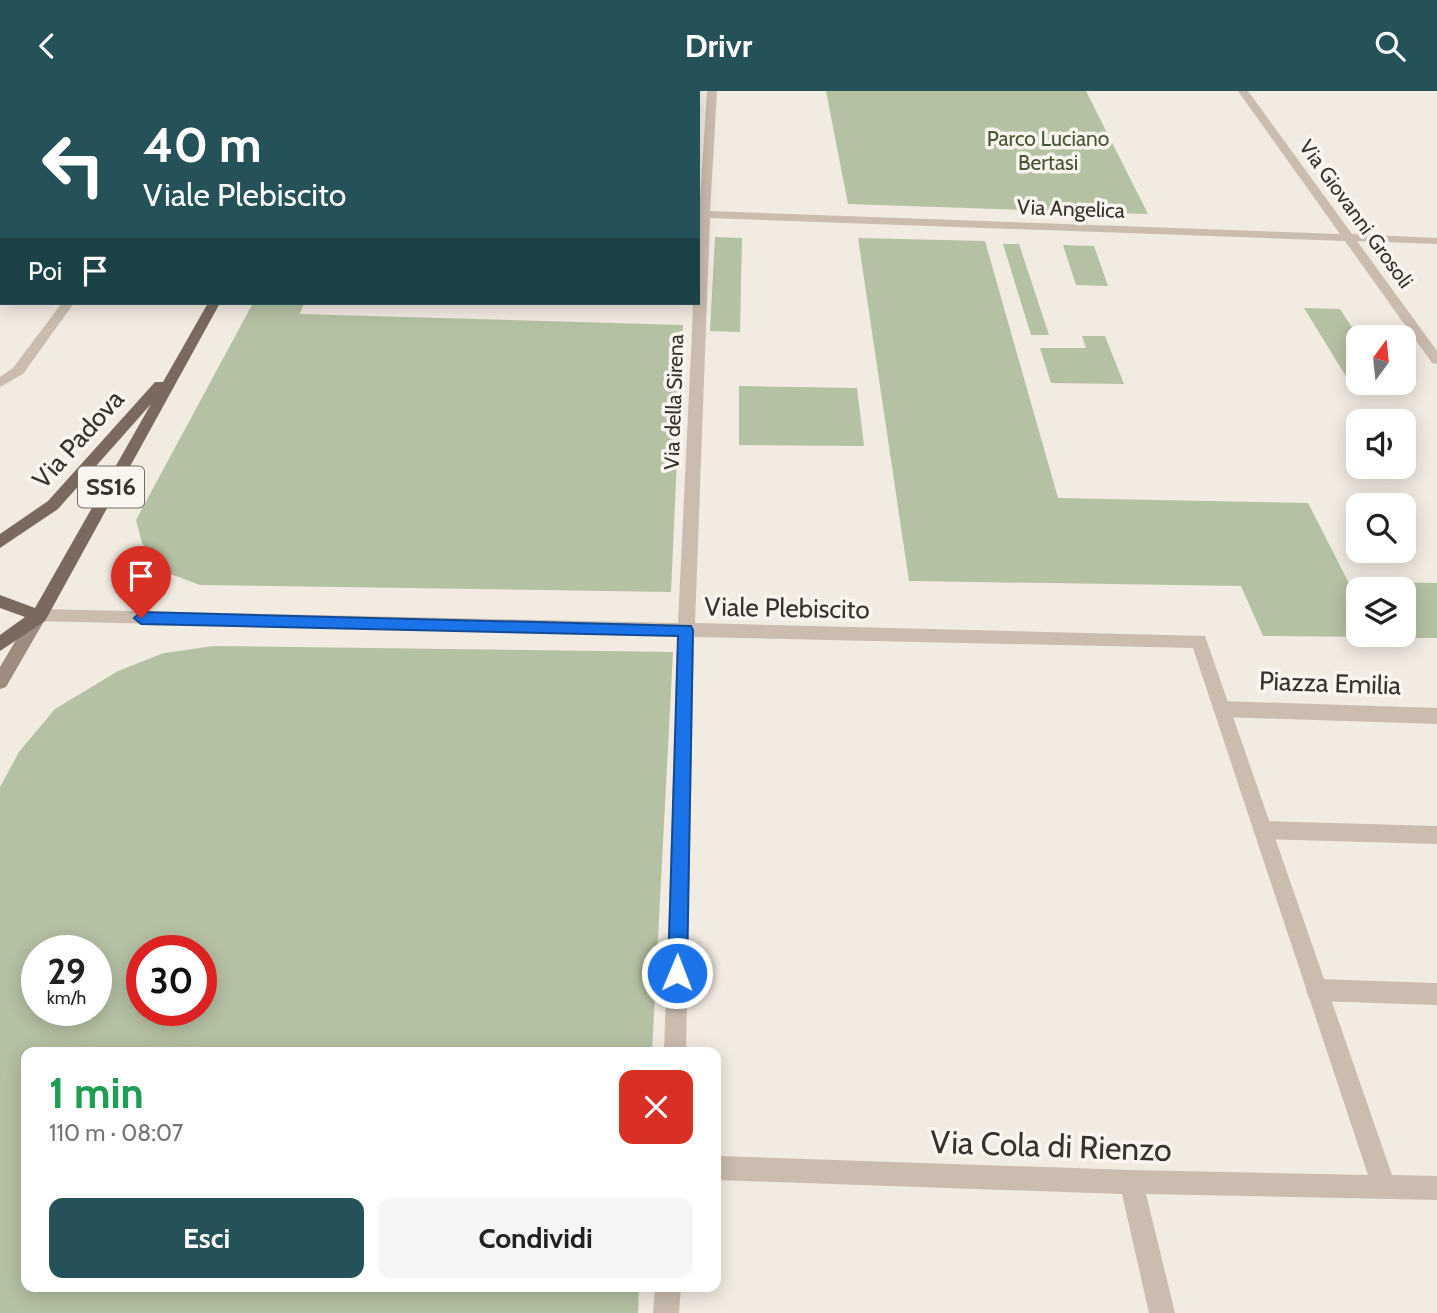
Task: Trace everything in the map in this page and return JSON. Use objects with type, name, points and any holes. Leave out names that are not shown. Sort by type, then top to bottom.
[{"type":"main road","name":"Via Padova","points":[[0,682],[213,305]]},
{"type":"main road","name":"Via Padova","points":[[0,542],[53,505],[182,358]]},
{"type":"main road","points":[[0,601],[39,616]]},
{"type":"main road","points":[[0,644],[39,616]]},
{"type":"street","name":"Via della Sirena","points":[[700,301],[712,91]]},
{"type":"street","name":"Via Giovanni Grosoli","points":[[1243,91],[1437,360]]},
{"type":"street","name":"Via Angelica","points":[[704,213],[1437,241]]},
{"type":"street","points":[[0,383],[18,371],[67,305]]},
{"type":"street","name":"Via della Sirena","points":[[675,1047],[685,630],[700,305]]},
{"type":"street","name":"Viale Plebiscito","points":[[39,616],[1199,641]]},
{"type":"street","name":"Piazza Emilia","points":[[1199,641],[1384,1187]]},
{"type":"street","name":"Piazza Emilia","points":[[1222,709],[1437,716]]},
{"type":"street","points":[[1263,830],[1437,835]]},
{"type":"street","points":[[1317,990],[1437,994]]},
{"type":"street","name":"Via Cola di Rienzo","points":[[721,1168],[1131,1182],[1384,1187]]},
{"type":"street","points":[[1131,1182],[1162,1313]]},
{"type":"street","points":[[1384,1187],[1437,1188]]},
{"type":"street","points":[[666,1313],[668,1292]]},
{"type":"green space","name":"Parco Luciano Bertasi","points":[[826,91],[1086,91],[1148,214],[848,204]]},
{"type":"green space","points":[[715,237],[742,238],[740,332],[710,331]]},
{"type":"green space","points":[[858,238],[985,241],[1058,498],[1308,503],[1346,577],[1346,637],[1263,636],[1241,586],[909,581]]},
{"type":"green space","points":[[1003,244],[1019,244],[1049,335],[1031,335]]},
{"type":"green space","points":[[1063,245],[1094,246],[1108,286],[1076,285]]},
{"type":"green space","points":[[252,305],[303,305],[300,314],[683,325],[671,592],[200,585],[162,571],[142,543],[136,520]]},
{"type":"green space","points":[[1304,308],[1340,309],[1350,325],[1346,325],[1346,376]]},
{"type":"green space","points":[[1082,336],[1105,336],[1124,384],[1051,383],[1040,348],[1086,348]]},
{"type":"green space","points":[[739,386],[857,388],[864,446],[739,445]]},
{"type":"green space","points":[[1416,583],[1437,583],[1437,638],[1416,638]]},
{"type":"green space","points":[[214,646],[673,652],[652,1047],[21,1047],[21,1292],[639,1292],[638,1313],[0,1313],[0,787],[19,752],[55,709],[118,671],[164,653]]},
{"type":"route","points":[[141,618],[685,630],[677,973]]}]
